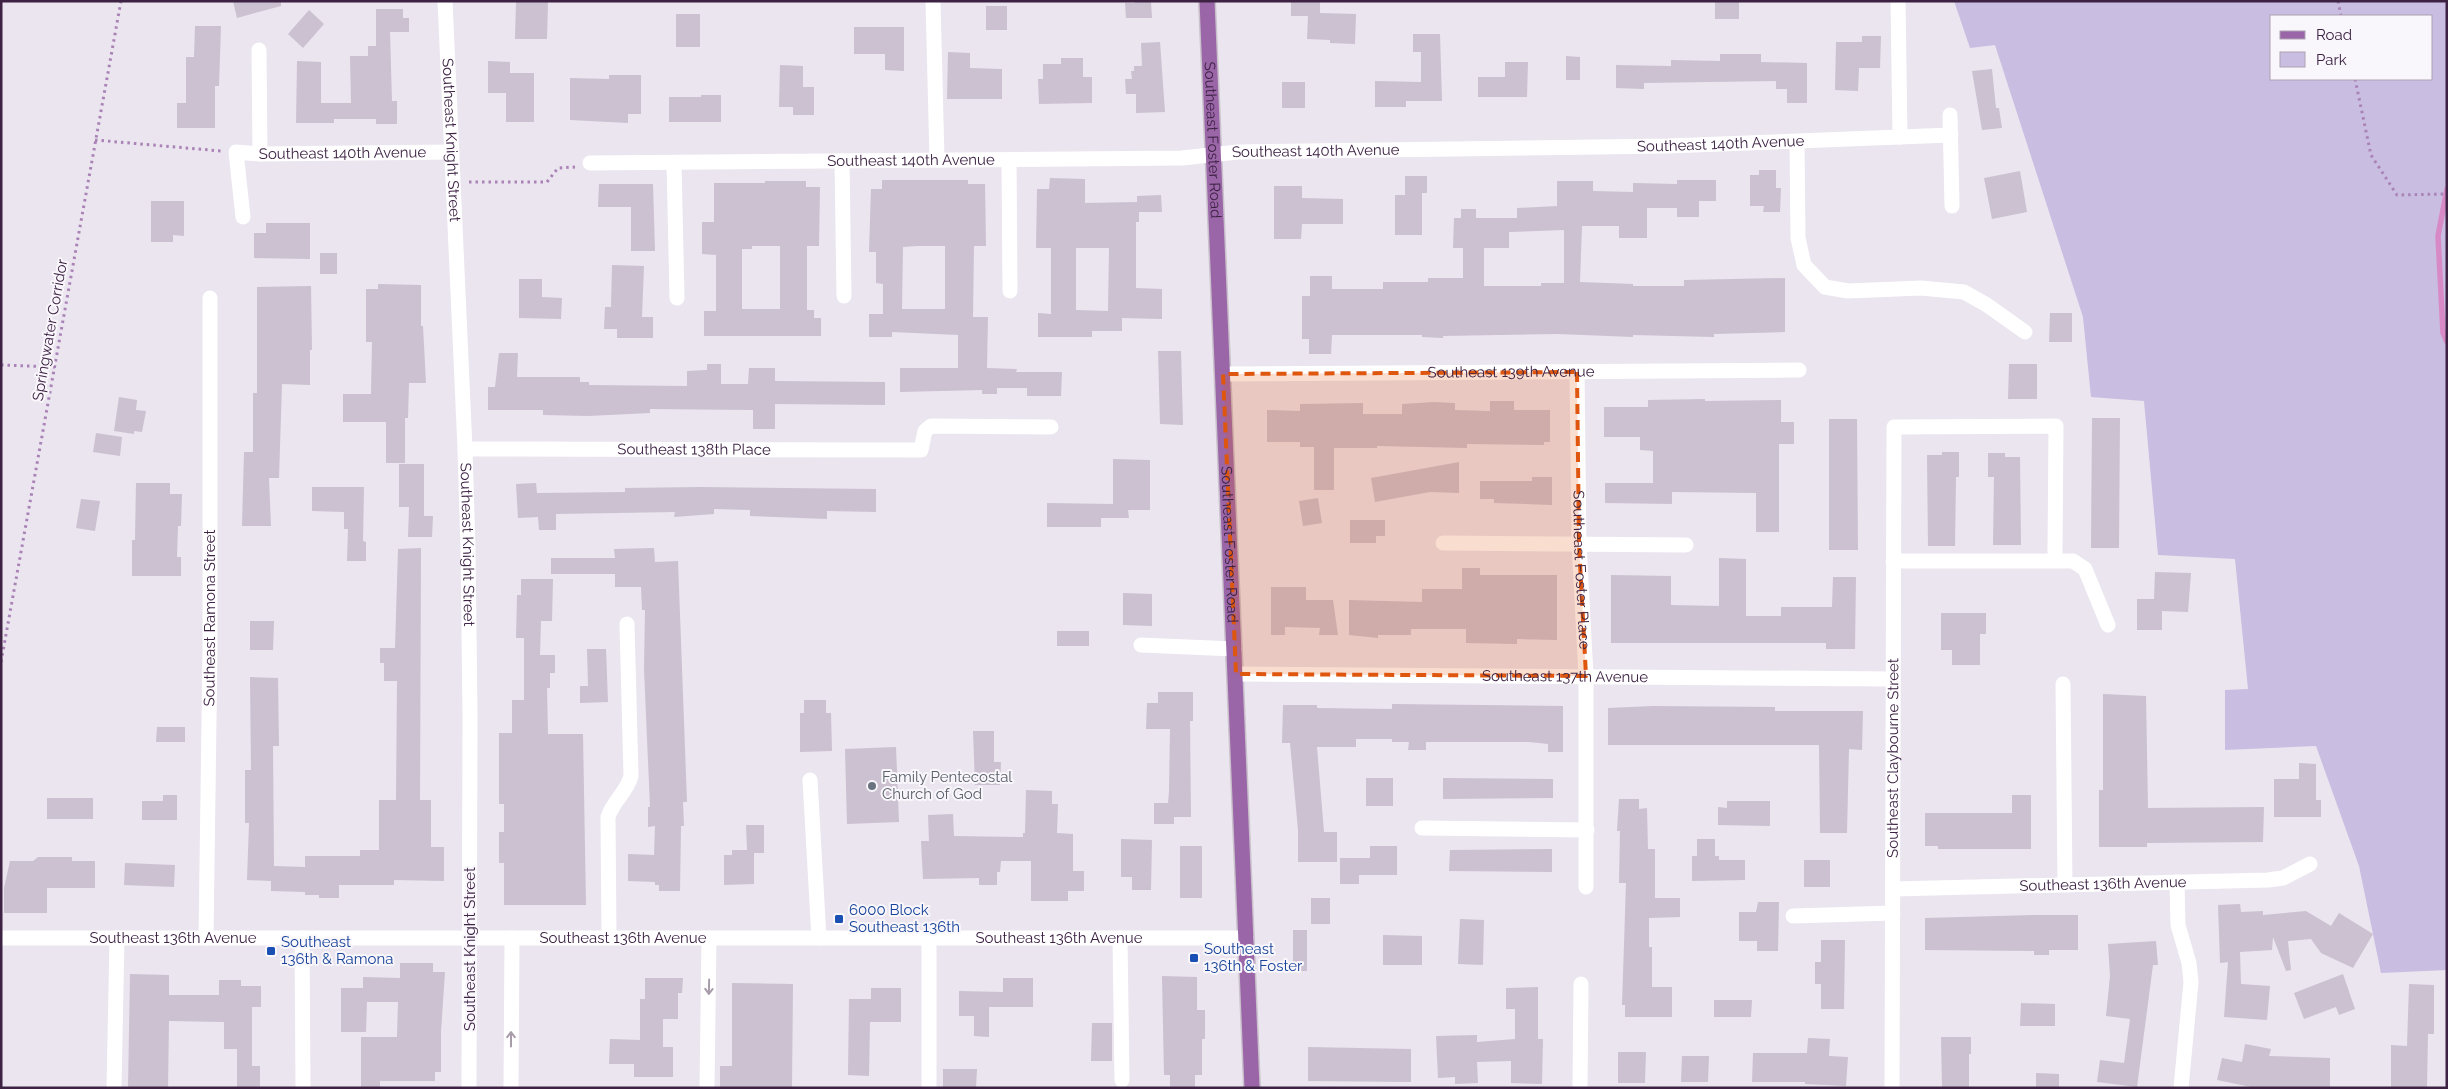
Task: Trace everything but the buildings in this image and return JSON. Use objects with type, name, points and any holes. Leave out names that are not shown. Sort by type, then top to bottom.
[{"type":"main road","name":"Southeast Foster Road","points":[[1207,1],[1252,1088]]},
{"type":"street","name":"Southeast Knight Street","points":[[445,1],[465,449],[470,714],[469,1088]]},
{"type":"street","points":[[933,1],[937,160]]},
{"type":"street","points":[[1898,1],[1900,137]]},
{"type":"street","points":[[259,50],[260,154]]},
{"type":"street","points":[[1950,115],[1952,206]]},
{"type":"street","name":"Southeast 140th Avenue","points":[[590,163],[1182,158],[1213,155],[1798,142],[1951,135]]},
{"type":"street","points":[[1798,142],[1798,238],[1804,265],[1825,287],[1848,290],[1921,288],[1964,292],[1987,305],[2025,332]]},
{"type":"street","name":"Southeast 140th Avenue","points":[[236,152],[260,154],[452,152]]},
{"type":"street","points":[[236,152],[243,217]]},
{"type":"street","points":[[1009,160],[1010,291]]},
{"type":"street","points":[[842,161],[844,296]]},
{"type":"street","points":[[674,162],[676,298]]},
{"type":"street","name":"Southeast Ramona Street","points":[[206,938],[210,648],[210,298]]},
{"type":"street","name":"Southeast 139th Avenue","points":[[1223,374],[1799,370]]},
{"type":"street","name":"Southeast Foster Place","points":[[1577,372],[1579,544],[1586,676],[1586,887]]},
{"type":"street","name":"Southeast 138th Place","points":[[465,449],[921,450],[925,431],[932,426],[1051,427]]},
{"type":"street","name":"Southeast Claybourne Street","points":[[1892,1088],[1894,427],[2056,426],[2055,552]]},
{"type":"street","points":[[1442,543],[1686,545]]},
{"type":"street","points":[[1893,561],[2073,561],[2085,569],[2108,625]]},
{"type":"street","points":[[609,937],[608,817],[611,806],[629,785],[631,776],[627,624]]},
{"type":"street","points":[[1141,645],[1234,649]]},
{"type":"street","name":"Southeast 137th Avenue","points":[[1236,674],[1894,679]]},
{"type":"street","points":[[2063,684],[2065,885]]},
{"type":"street","points":[[810,780],[819,938]]},
{"type":"street","points":[[1422,828],[1587,830]]},
{"type":"street","name":"Southeast 136th Avenue","points":[[1893,889],[2268,880],[2283,878],[2310,864]]},
{"type":"street","points":[[2177,882],[2178,925],[2189,963],[2191,982],[2181,1088]]},
{"type":"street","points":[[1793,916],[1893,913]]},
{"type":"street","name":"Southeast 136th Avenue","points":[[1,938],[1246,938]]},
{"type":"street","points":[[114,1088],[117,938]]},
{"type":"street","points":[[302,938],[304,1088]]},
{"type":"street","points":[[511,1088],[512,938]]},
{"type":"street","points":[[708,1088],[709,938]]},
{"type":"street","points":[[929,938],[929,1088]]},
{"type":"street","points":[[1120,938],[1122,1080]]},
{"type":"street","points":[[1580,1088],[1581,984]]},
{"type":"path","name":"Springwater Corridor","points":[[1,662],[121,1]]},
{"type":"path","points":[[2338,1],[2341,15]]},
{"type":"path","points":[[2355,80],[2371,155],[2397,195],[2444,194]]},
{"type":"path","points":[[95,140],[236,152]]},
{"type":"path","points":[[453,182],[547,182],[558,168],[590,163]]},
{"type":"path","points":[[1,365],[55,367]]},
{"type":"highlighted area","points":[[1577,372],[1579,544],[1586,676],[1236,674],[1223,374]]},
{"type":"green space","points":[[1954,1],[2447,1],[2447,970],[2381,973],[2359,866],[2316,746],[2225,750],[2225,690],[2248,689],[2235,559],[2158,555],[2144,401],[2091,397],[2083,317],[1995,45],[1970,48]]},
{"type":"waterway","points":[[2447,189],[2438,236],[2443,333],[2447,342]]},
{"type":"place","name":"Family Pentecostal Church of God","points":[[872,786]]},
{"type":"place","name":"6000 Block Southeast 136th","points":[[839,919]]},
{"type":"place","name":"Southeast 136th & Ramona","points":[[271,951]]},
{"type":"place","name":"Southeast 136th & Foster","points":[[1194,958]]}]
